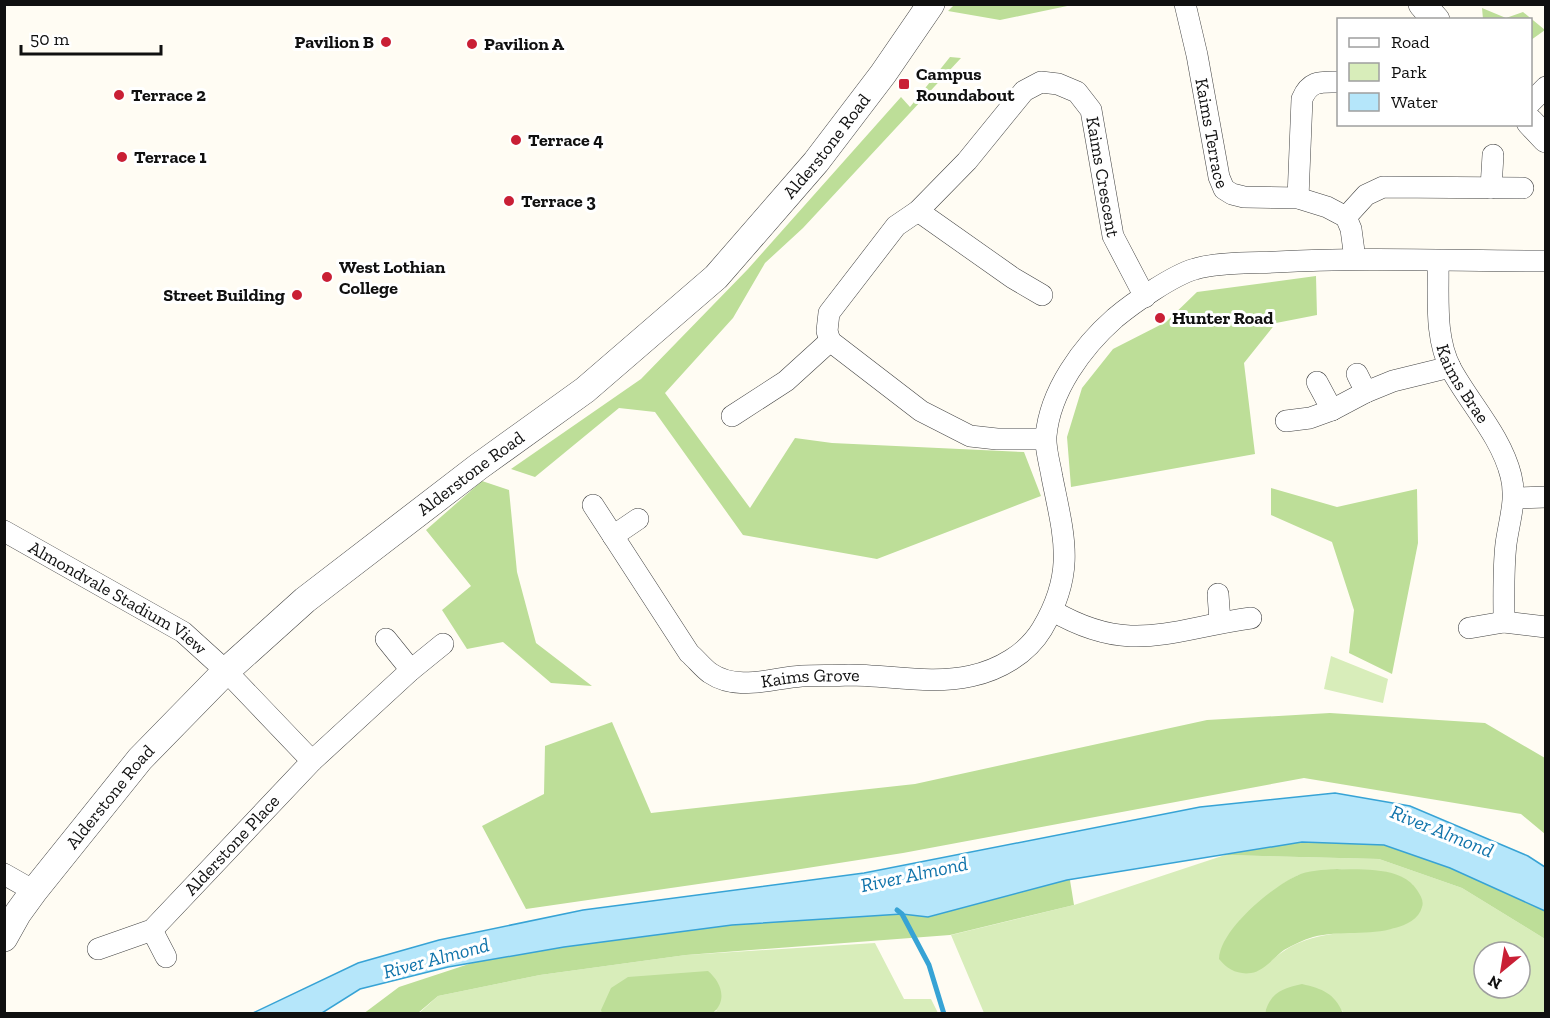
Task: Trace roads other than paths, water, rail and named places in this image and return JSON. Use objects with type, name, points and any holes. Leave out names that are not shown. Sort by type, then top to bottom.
[{"type":"street","name":"Alderstone Road","points":[[4,938],[34,891],[140,759],[226,671],[305,600],[478,467],[585,390],[716,277],[816,162],[883,74],[931,4]]},
{"type":"street","name":"Kaims Terrace","points":[[1185,4],[1197,55],[1219,177],[1224,189],[1244,197],[1298,198],[1327,207],[1346,217]]},
{"type":"street","points":[[1422,4],[1434,18]]},
{"type":"street","name":"Kaims Crescent","points":[[830,341],[827,331],[828,313],[896,226],[918,211],[967,161],[1024,91],[1041,82],[1058,84],[1077,92],[1092,110],[1113,236],[1145,297]]},
{"type":"street","points":[[1298,198],[1302,99],[1311,85],[1320,82],[1337,82]]},
{"type":"street","points":[[1532,101],[1545,87]]},
{"type":"street","points":[[1532,124],[1545,139]]},
{"type":"street","points":[[1491,188],[1493,155]]},
{"type":"street","points":[[1355,258],[1351,229],[1346,217],[1366,195],[1383,187],[1523,188]]},
{"type":"street","points":[[918,211],[1013,278],[1042,295]]},
{"type":"street","points":[[732,416],[786,381],[830,341],[921,411],[970,436],[997,439],[1045,439],[1050,415],[1066,376],[1087,348],[1116,318],[1161,286],[1194,269],[1250,263],[1355,258],[1545,261]]},
{"type":"street","name":"Kaims Brae","points":[[1438,261],[1438,321],[1450,367],[1494,438],[1511,475],[1515,498],[1506,543],[1504,622]]},
{"type":"street","points":[[1286,421],[1310,418],[1332,410],[1362,383],[1393,381],[1450,367]]},
{"type":"street","points":[[1317,382],[1332,410]]},
{"type":"street","name":"Kaims Grove","points":[[593,505],[689,653],[710,673],[729,681],[747,684],[801,676],[858,675],[946,680],[968,677],[992,671],[1021,653],[1038,635],[1053,611],[1059,595],[1065,567],[1063,536],[1045,439]]},
{"type":"street","points":[[1515,498],[1545,496]]},
{"type":"street","points":[[613,536],[638,519]]},
{"type":"street","name":"Almondvale Stadium View","points":[[4,531],[183,632],[226,671]]},
{"type":"street","points":[[1218,594],[1220,622]]},
{"type":"street","points":[[1053,611],[1070,621],[1096,631],[1124,637],[1152,637],[1204,628],[1220,622],[1251,618]]},
{"type":"street","points":[[1469,628],[1504,622],[1545,627]]},
{"type":"street","points":[[386,639],[411,670]]},
{"type":"street","name":"Alderstone Place","points":[[98,949],[152,930],[312,761],[411,670],[443,644]]},
{"type":"street","points":[[226,671],[312,761]]},
{"type":"street","points":[[4,874],[34,891]]},
{"type":"street","points":[[152,930],[166,957]]},
{"type":"water","name":"River Almond","points":[[1335,793],[1410,806],[1528,856],[1545,867],[1545,911],[1450,868],[1384,845],[1302,842],[1067,880],[928,917],[902,914],[732,925],[564,947],[448,967],[360,989],[322,1013],[253,1013],[358,963],[439,940],[583,910],[864,873],[1200,807]]},
{"type":"waterway","points":[[897,910],[902,914],[929,965],[944,1014]]},
{"type":"place","name":"Pavilion B","points":[[386,42]]},
{"type":"place","name":"Pavilion A","points":[[472,44]]},
{"type":"place","name":"Campus Roundabout","points":[[904,84]]},
{"type":"place","name":"Terrace 2","points":[[119,95]]},
{"type":"place","name":"Terrace 4","points":[[516,140]]},
{"type":"place","name":"Terrace 1","points":[[122,157]]},
{"type":"place","name":"Terrace 3","points":[[509,201]]},
{"type":"place","name":"West Lothian College","points":[[327,277]]},
{"type":"place","name":"Street Building","points":[[297,295]]},
{"type":"place","name":"Hunter Road","points":[[1160,318]]}]
